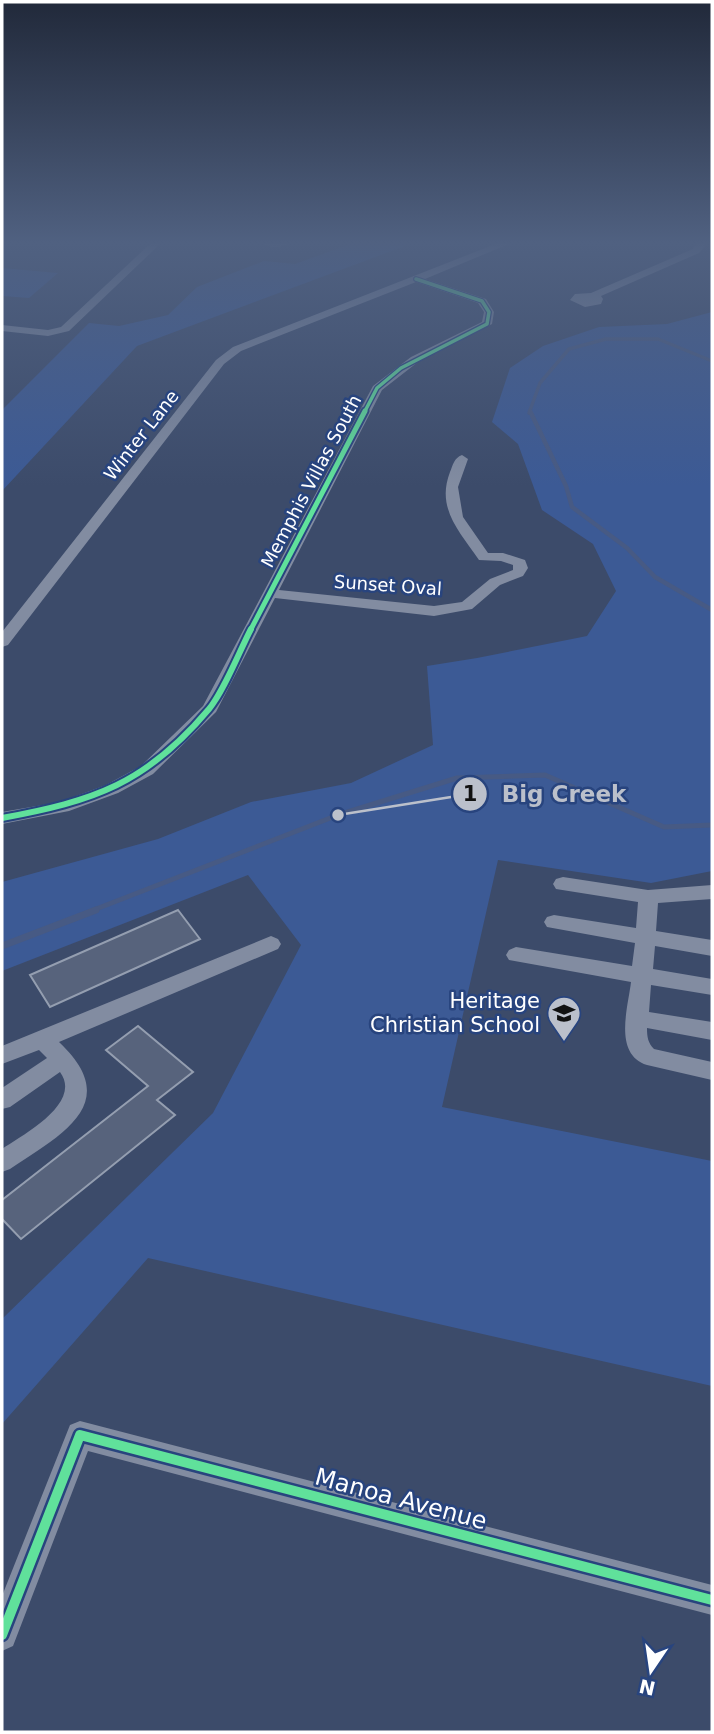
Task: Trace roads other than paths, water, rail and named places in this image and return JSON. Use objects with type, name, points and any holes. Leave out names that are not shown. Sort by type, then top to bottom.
[{"type":"street","points":[[4,330],[58,332],[70,324]]},
{"type":"street","name":"Winter Lane","points":[[2,642],[220,362],[237,349],[301,324]]},
{"type":"street","name":"Memphis Villas South","points":[[2,818],[63,807],[112,789],[147,770],[210,708],[377,388],[393,372],[487,324]]},
{"type":"street","points":[[462,459],[451,487],[456,517],[484,557],[481,570],[495,582]]},
{"type":"street","name":"Sunset Oval","points":[[270,593],[434,611],[467,606],[495,582],[518,573],[521,568],[520,563],[503,557],[484,557]]},
{"type":"street","points":[[563,884],[648,897],[712,892]]},
{"type":"street","points":[[648,897],[637,1018],[638,1047],[647,1056],[712,1071]]},
{"type":"street","points":[[554,922],[712,948]]},
{"type":"street","points":[[2,1055],[271,944]]},
{"type":"street","points":[[516,955],[712,986]]},
{"type":"street","points":[[637,1018],[712,1031]]},
{"type":"street","points":[[2,1162],[58,1122],[72,1108],[77,1088],[75,1076],[42,1039]]},
{"type":"street","points":[[2,1100],[61,1060]]},
{"type":"street","name":"Manoa Avenue","points":[[2,1635],[80,1435],[712,1600]]},
{"type":"waterway","points":[[529,413],[540,383],[569,349],[606,339],[658,339],[712,361]]},
{"type":"waterway","points":[[530,411],[566,486],[572,507],[627,548],[655,577],[712,610]]},
{"type":"waterway","points":[[91,911],[338,815],[457,778],[545,775],[664,827],[712,825]]},
{"type":"waterway","points":[[2,946],[96,910]]},
{"type":"place","name":"Big Creek","points":[[338,815]]},
{"type":"place","name":"Heritage Christian School","points":[[564,1043]]}]
